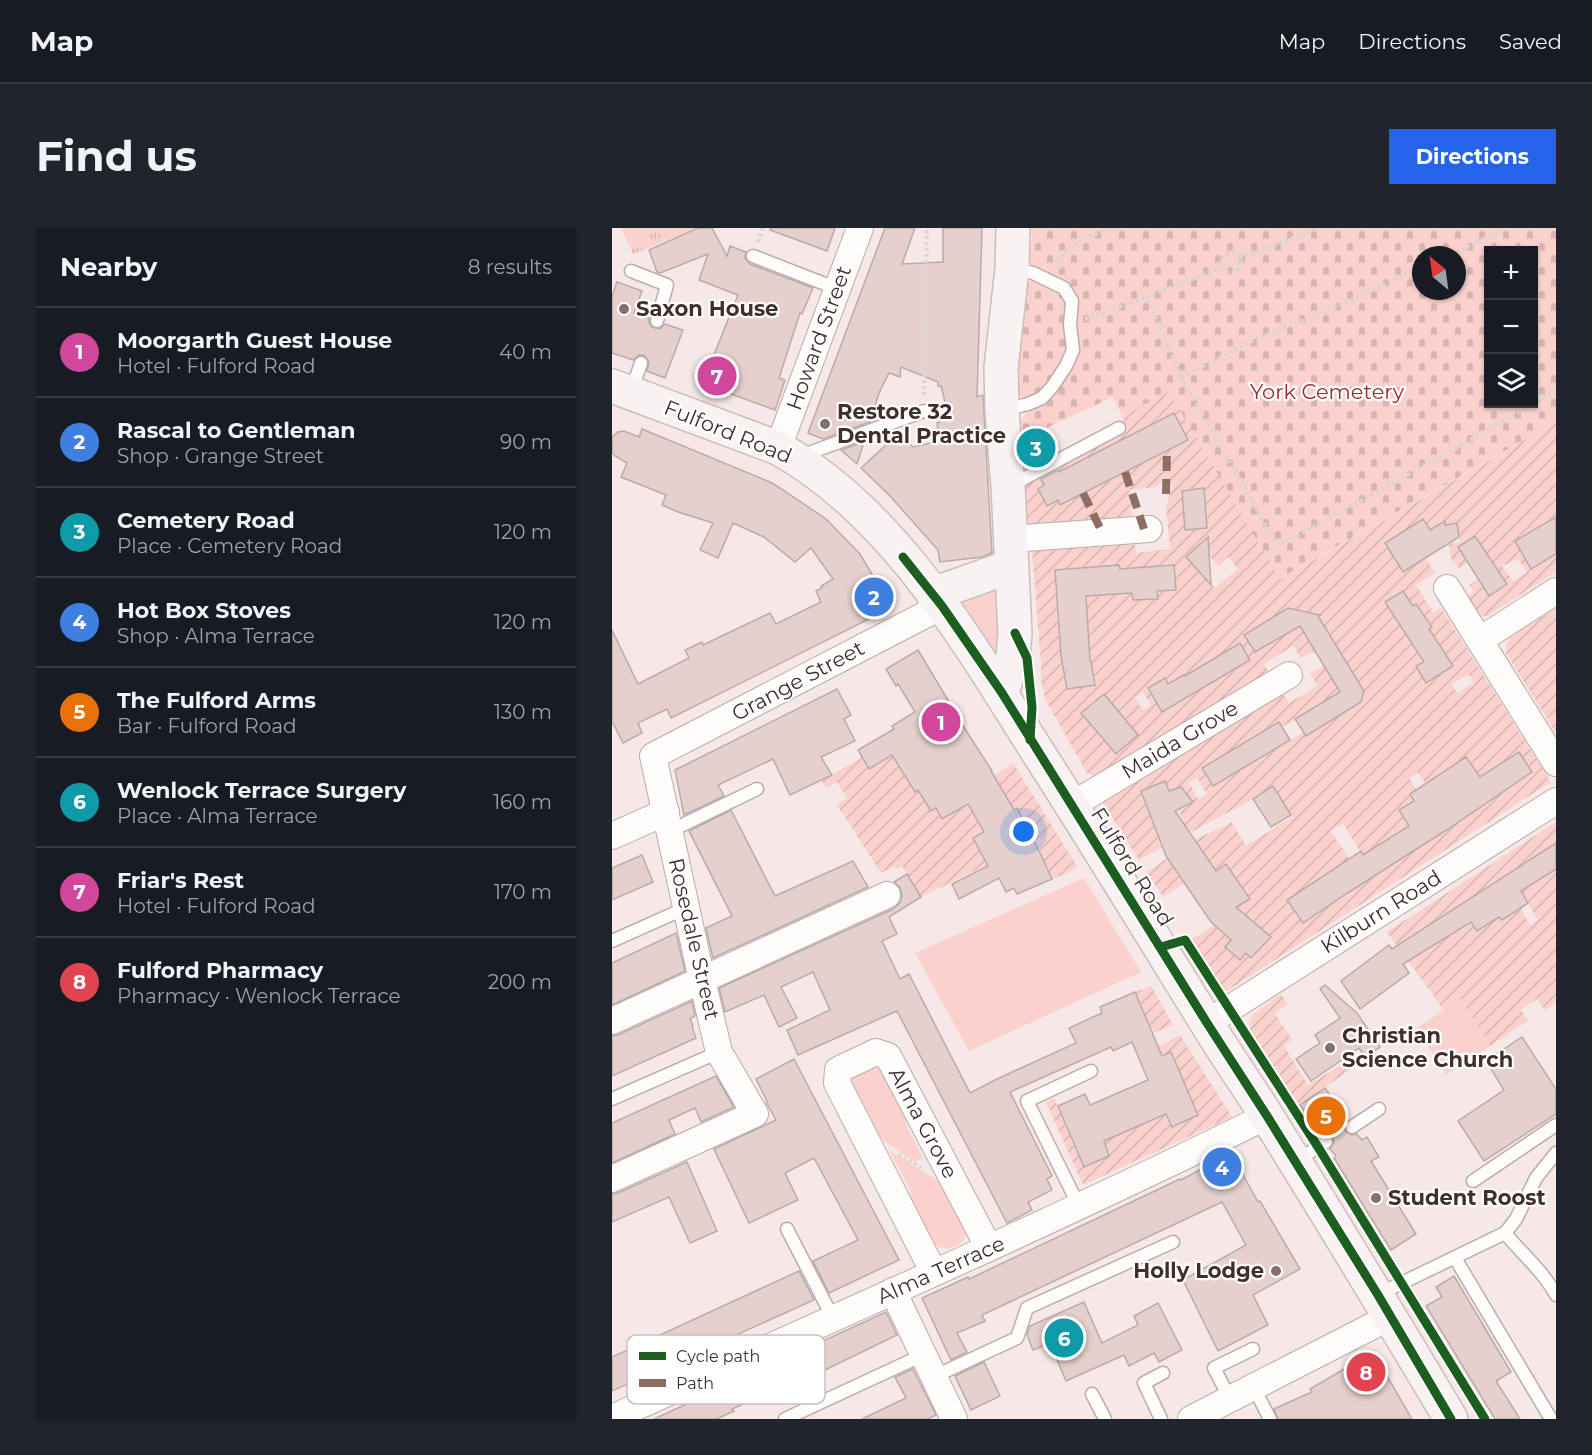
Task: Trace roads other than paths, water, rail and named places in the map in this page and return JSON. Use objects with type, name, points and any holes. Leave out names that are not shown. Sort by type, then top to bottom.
[{"type":"main road","points":[[1002,693],[1013,656],[1015,633],[1001,368],[1012,269],[1013,228]]},
{"type":"main road","name":"Fulford Road","points":[[628,381],[786,453],[842,493],[883,532],[938,600],[1002,693],[1267,1116],[1451,1419]]},
{"type":"main road","points":[[938,600],[1011,553]]},
{"type":"street","name":"Howard Street","points":[[786,453],[838,289],[860,228]]},
{"type":"street","points":[[1011,553],[1149,529]]},
{"type":"street","points":[[1448,588],[1556,763]]},
{"type":"street","points":[[1480,640],[1556,591]]},
{"type":"street","name":"Grange Street","points":[[653,756],[938,600]]},
{"type":"street","name":"Maida Grove","points":[[1072,806],[1289,675]]},
{"type":"street","name":"Rosedale Street","points":[[612,1179],[755,1114],[719,1052],[653,756]]},
{"type":"street","name":"Kilburn Road","points":[[1207,1023],[1556,801]]},
{"type":"street","points":[[612,836],[668,822]]},
{"type":"street","points":[[612,1020],[887,895]]},
{"type":"street","name":"Alma Grove","points":[[934,1273],[837,1083],[838,1070],[876,1052],[888,1056],[989,1248]]},
{"type":"street","name":"Alma Terrace","points":[[795,1335],[989,1248],[1267,1116]]},
{"type":"street","points":[[893,1291],[954,1419]]},
{"type":"street","points":[[1191,1419],[1254,1388],[1384,1306]]},
{"type":"street","name":"Alma Terrace","points":[[612,1418],[643,1404]]},
{"type":"lane","points":[[753,256],[838,289]]},
{"type":"lane","points":[[1002,411],[1042,398],[1066,366],[1073,350],[1070,325],[1072,301],[1064,288],[1033,273],[1012,269]]},
{"type":"lane","points":[[631,271],[667,285],[657,321]]},
{"type":"lane","points":[[786,453],[924,411]]},
{"type":"lane","points":[[1008,486],[1119,428]]},
{"type":"lane","points":[[668,822],[757,789]]},
{"type":"lane","points":[[612,941],[686,908]]},
{"type":"lane","points":[[612,1099],[719,1052]]},
{"type":"lane","points":[[1079,1206],[1027,1101],[1091,1071]]},
{"type":"lane","points":[[1352,1126],[1379,1109]]},
{"type":"lane","points":[[1473,1181],[1556,1125]]},
{"type":"lane","points":[[1294,1161],[1326,1142]]},
{"type":"lane","points":[[1384,1306],[1455,1258],[1505,1233],[1515,1219],[1536,1178],[1556,1153]]},
{"type":"lane","points":[[788,1229],[833,1318]]},
{"type":"lane","points":[[1505,1233],[1538,1267],[1556,1295]]},
{"type":"lane","points":[[785,1419],[928,1366],[1017,1338],[1027,1308],[1173,1242]]},
{"type":"lane","points":[[1455,1258],[1551,1419]]},
{"type":"lane","points":[[1230,1400],[1214,1368],[1253,1349]]},
{"type":"lane","points":[[1161,1419],[1144,1383],[1163,1373]]},
{"type":"lane","points":[[1254,1388],[1270,1419]]},
{"type":"lane","points":[[1092,1394],[1105,1419]]},
{"type":"place","name":"Saxon House","points":[[624,309]]},
{"type":"place","name":"Friar's Rest","points":[[717,376]]},
{"type":"place","name":"Restore 32 Dental Practice","points":[[825,424]]},
{"type":"place","name":"Cemetery Road","points":[[1036,448]]},
{"type":"place","name":"Rascal to Gentleman","points":[[874,597]]},
{"type":"place","name":"Moorgarth Guest House","points":[[941,722]]},
{"type":"place","name":"Christian Science Church","points":[[1330,1048]]},
{"type":"place","name":"The Fulford Arms","points":[[1326,1116]]},
{"type":"place","name":"Hot Box Stoves","points":[[1222,1167]]},
{"type":"place","name":"Student Roost","points":[[1376,1198]]},
{"type":"place","name":"Holly Lodge","points":[[1276,1271]]},
{"type":"place","name":"Wenlock Terrace Surgery","points":[[1064,1338]]},
{"type":"place","name":"Fulford Pharmacy","points":[[1366,1372]]},
{"type":"park label","name":"York Cemetery","points":[[1327,392]]}]
